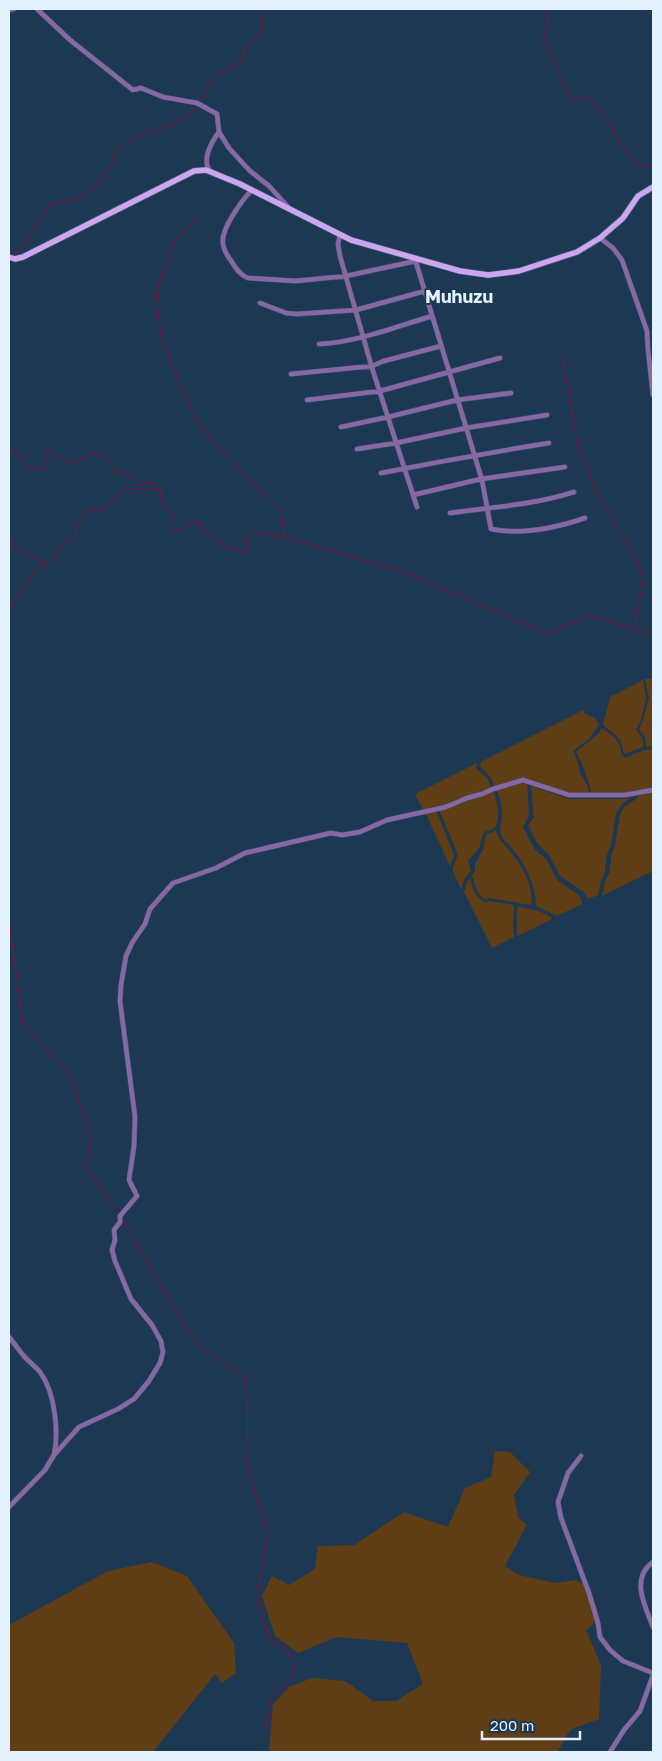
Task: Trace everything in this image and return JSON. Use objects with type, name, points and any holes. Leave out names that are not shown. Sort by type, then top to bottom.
[{"type":"main road","points":[[11,258],[35,252],[200,170],[210,171],[252,190],[340,235],[368,246],[460,271],[488,275],[499,274],[518,271],[577,252],[600,238],[623,218],[638,196],[653,187]]},
{"type":"street","points":[[9,10],[14,9]]},
{"type":"street","points":[[37,9],[70,40],[133,90],[141,88],[163,97],[199,105],[217,114],[219,132],[236,157],[269,186],[291,210]]},
{"type":"street","points":[[210,171],[206,165],[207,156],[219,132]]},
{"type":"street","points":[[252,190],[238,206],[222,243],[237,271],[248,278],[296,281],[346,276],[415,260],[482,479],[491,529],[504,531],[549,528],[585,518]]},
{"type":"street","points":[[340,235],[338,244],[363,337],[417,507]]},
{"type":"street","points":[[600,238],[613,248],[622,260],[647,331],[653,395]]},
{"type":"street","points":[[260,303],[286,313],[297,314],[356,310],[424,291]]},
{"type":"street","points":[[319,344],[336,343],[363,337],[432,316]]},
{"type":"street","points":[[291,374],[372,366],[441,346]]},
{"type":"street","points":[[307,400],[380,391],[500,358]]},
{"type":"street","points":[[341,427],[457,400],[511,394]]},
{"type":"street","points":[[357,449],[547,415]]},
{"type":"street","points":[[381,473],[549,443]]},
{"type":"street","points":[[413,495],[482,479],[565,467]]},
{"type":"street","points":[[450,513],[554,498],[574,492]]},
{"type":"street","points":[[9,1507],[45,1470],[54,1455],[79,1427],[118,1409],[134,1398],[149,1381],[162,1357],[161,1341],[128,1292],[112,1250],[115,1240],[114,1230],[120,1222],[120,1216],[137,1196],[129,1180],[134,1146],[135,1117],[120,1001],[123,967],[132,943],[145,924],[150,909],[159,897],[173,883],[216,868],[245,853],[331,833],[342,835],[360,832],[387,820],[446,807],[462,799],[482,794],[518,780],[569,795],[626,795],[653,790]]},
{"type":"street","points":[[9,1336],[24,1356],[40,1372],[47,1386],[56,1431],[54,1455]]},
{"type":"street","points":[[581,1456],[568,1473],[558,1502],[561,1518],[589,1593],[598,1623],[600,1638],[623,1661],[653,1674],[640,1711],[610,1752]]},
{"type":"street","points":[[653,1562],[642,1574],[639,1587],[653,1627]]},
{"type":"shaded area","points":[[645,679],[653,679],[653,746],[646,747],[645,738],[639,730],[649,698]]},
{"type":"shaded area","points":[[643,680],[646,698],[641,720],[636,730],[642,738],[643,747],[625,754],[622,744],[614,733],[603,725],[610,697]]},
{"type":"shaded area","points":[[583,710],[585,714],[595,718],[599,725],[589,739],[573,751],[589,792],[569,795],[521,778],[494,786],[491,778],[480,766],[481,762]]},
{"type":"shaded area","points":[[602,728],[618,741],[621,753],[625,758],[644,750],[653,749],[653,788],[625,794],[591,793],[585,772],[576,752],[598,734]]},
{"type":"shaded area","points":[[477,763],[476,768],[488,779],[491,788],[484,792],[466,796],[447,805],[423,810],[415,794]]},
{"type":"shaded area","points":[[521,781],[527,783],[529,815],[523,827],[535,850],[546,859],[557,880],[580,896],[582,904],[557,916],[536,906],[536,898],[529,875],[501,835],[502,810],[497,790]]},
{"type":"shaded area","points":[[531,786],[569,799],[623,799],[632,797],[622,804],[616,814],[611,845],[606,857],[605,872],[598,895],[588,899],[584,892],[560,876],[549,855],[537,843],[528,825],[534,817]]},
{"type":"shaded area","points":[[492,790],[498,808],[497,824],[493,829],[484,832],[479,848],[468,861],[471,870],[464,880],[461,889],[452,869],[458,855],[439,809]]},
{"type":"shaded area","points":[[653,791],[653,871],[602,896],[605,881],[610,872],[611,856],[615,846],[620,814],[624,807],[641,793]]},
{"type":"shaded area","points":[[436,810],[454,855],[450,866],[425,812]]},
{"type":"shaded area","points":[[496,830],[498,836],[526,875],[531,890],[531,905],[488,898],[486,900],[476,889],[472,875],[475,871],[475,864],[483,850],[486,835]]},
{"type":"shaded area","points":[[470,878],[475,892],[486,903],[490,901],[514,905],[514,937],[492,948],[464,892],[467,881]]},
{"type":"shaded area","points":[[517,906],[539,911],[551,917],[551,920],[517,936]]},
{"type":"shaded area","points":[[495,1451],[510,1452],[530,1472],[514,1495],[518,1517],[527,1525],[505,1566],[519,1575],[555,1583],[575,1580],[590,1587],[600,1619],[586,1630],[601,1665],[599,1719],[570,1730],[557,1752],[269,1752],[273,1704],[289,1687],[312,1678],[345,1681],[373,1701],[396,1701],[423,1684],[407,1643],[336,1637],[298,1653],[275,1636],[262,1596],[272,1576],[289,1585],[315,1569],[318,1546],[354,1545],[404,1512],[448,1527],[465,1488],[491,1477]]},
{"type":"shaded area","points":[[152,1562],[187,1576],[234,1643],[236,1673],[222,1683],[215,1674],[153,1752],[9,1752],[9,1625],[108,1571]]},
{"type":"waterway","points":[[200,104],[205,90],[213,77],[242,61],[245,48],[263,30],[264,11],[261,9]]},
{"type":"waterway","points":[[550,9],[544,38],[570,99],[593,100],[636,165],[653,167]]},
{"type":"waterway","points":[[13,256],[23,246],[50,204],[81,198],[97,186],[103,172],[114,163],[112,160],[114,156],[123,147],[150,130],[155,133],[164,126],[171,128],[179,118],[185,119],[197,106]]},
{"type":"waterway","points":[[202,213],[173,243],[156,293],[161,337],[193,415],[242,473],[281,509],[284,536]]},
{"type":"waterway","points":[[563,356],[577,444],[597,492],[638,563],[643,583],[635,628]]},
{"type":"waterway","points":[[9,448],[23,457],[26,465],[41,470],[48,464],[45,454],[47,450],[69,462],[80,460],[90,452],[95,452],[108,460],[115,471],[132,476],[141,483],[152,483],[161,490],[163,504],[172,516],[173,532],[188,526],[190,522],[199,522],[198,526],[219,544],[246,552],[248,545],[244,543],[251,532],[284,537],[404,572],[548,634],[588,615],[653,635]]},
{"type":"waterway","points":[[9,610],[34,572],[57,556],[59,548],[65,541],[75,538],[76,524],[84,512],[96,509],[102,512],[124,489],[146,490],[157,488],[161,496]]},
{"type":"waterway","points":[[9,536],[16,549],[45,563]]},
{"type":"waterway","points":[[9,921],[23,1023],[69,1074],[92,1137],[85,1166],[119,1214]]},
{"type":"waterway","points":[[121,1218],[195,1343],[247,1379],[248,1471],[268,1532],[257,1595],[265,1627],[271,1641],[283,1645],[296,1663],[292,1677],[272,1698],[266,1729]]},
{"type":"district","name":"Muhuzu","points":[[459,296]]}]
